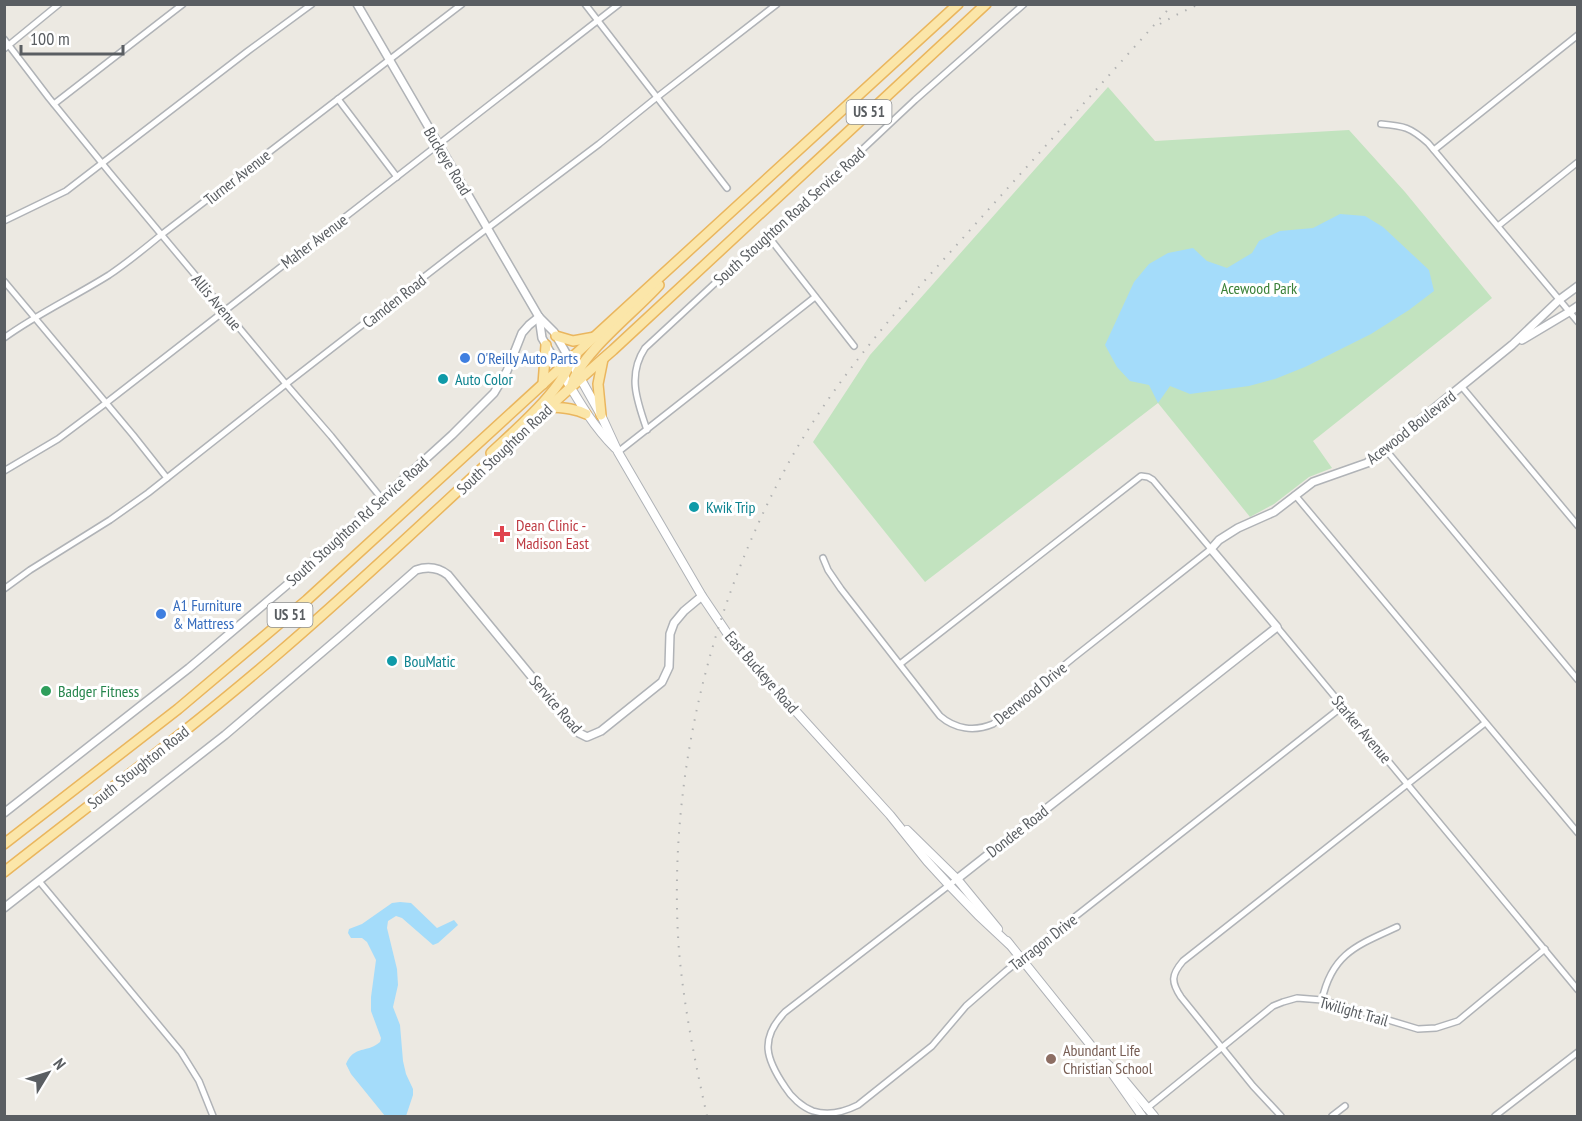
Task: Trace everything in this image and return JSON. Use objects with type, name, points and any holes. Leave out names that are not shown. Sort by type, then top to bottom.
[{"type":"main road","name":"South Stoughton Road","points":[[4,844],[178,709],[257,644],[543,384],[562,372],[570,360],[958,4]]},
{"type":"main road","name":"US 51","points":[[579,375],[603,359],[986,4]]},
{"type":"main road","points":[[571,387],[600,345],[695,245]]},
{"type":"main road","points":[[556,336],[573,341],[595,337]]},
{"type":"main road","points":[[543,384],[546,345]]},
{"type":"main road","points":[[602,415],[598,384],[603,359]]},
{"type":"main road","name":"East Buckeye Road","points":[[570,360],[602,415],[618,452],[702,596],[733,642],[891,815],[957,879],[1101,1058],[1141,1115]]},
{"type":"main road","points":[[430,518],[442,500],[534,411],[558,384],[562,372]]},
{"type":"main road","name":"East Buckeye Road","points":[[562,372],[586,414],[600,434],[618,452]]},
{"type":"main road","name":"South Stoughton Road","points":[[4,872],[227,697],[331,608],[571,387]]},
{"type":"main road","points":[[549,407],[576,409],[586,414]]},
{"type":"main road","name":"East Buckeye Road","points":[[891,815],[927,861],[1009,944]]},
{"type":"main road","name":"East Buckeye Road","points":[[1101,1058],[1124,1080],[1154,1116]]},
{"type":"street","points":[[7,47],[59,4]]},
{"type":"street","points":[[54,104],[183,4]]},
{"type":"street","points":[[4,221],[66,191],[312,4]]},
{"type":"street","name":"Buckeye Road","points":[[357,4],[539,317],[556,336],[570,360]]},
{"type":"street","name":"Turner Avenue","points":[[4,338],[34,317],[108,276],[131,260],[462,4]]},
{"type":"street","points":[[585,4],[727,188]]},
{"type":"street","name":"Maher Avenue","points":[[4,471],[58,439],[106,403],[619,4]]},
{"type":"street","name":"Camden Road","points":[[4,589],[110,520],[166,478],[777,4]]},
{"type":"street","name":"South Stoughton Road Service Road","points":[[647,430],[640,411],[635,383],[639,357],[645,348],[915,100],[1024,4]]},
{"type":"street","points":[[1434,150],[1578,35]]},
{"type":"street","name":"Allis Avenue","points":[[4,39],[7,47],[161,235],[382,499]]},
{"type":"street","points":[[338,99],[397,177]]},
{"type":"street","points":[[1381,124],[1406,127],[1415,132],[1434,150],[1578,322]]},
{"type":"street","points":[[1498,226],[1578,162]]},
{"type":"street","points":[[768,237],[854,346]]},
{"type":"street","points":[[4,281],[166,478]]},
{"type":"street","name":"Acewood Boulevard","points":[[1211,549],[1219,540],[1238,528],[1274,512],[1313,482],[1367,463],[1462,387],[1512,345],[1559,300],[1578,286]]},
{"type":"street","points":[[618,452],[815,297]]},
{"type":"street","name":"Acewood Boulevard","points":[[1512,345],[1578,306]]},
{"type":"street","name":"Buckeye Road","points":[[539,317],[542,338],[562,372]]},
{"type":"street","name":"South Stoughton Rd Service Road","points":[[4,813],[189,668],[288,584],[452,435],[494,393],[507,370],[522,333],[539,317]]},
{"type":"street","points":[[1462,387],[1578,526]]},
{"type":"street","points":[[1385,449],[1578,680]]},
{"type":"street","name":"Starker Avenue","points":[[900,664],[1141,476],[1148,477],[1153,480],[1277,627],[1578,990]]},
{"type":"street","points":[[1294,495],[1578,833]]},
{"type":"street","name":"Deerwood Drive","points":[[823,558],[841,589],[940,716],[954,725],[977,729],[993,724],[1211,549]]},
{"type":"street","name":"South Stoughton Road","points":[[4,908],[225,735],[333,643],[409,574],[419,568],[430,567],[440,569],[448,575]]},
{"type":"street","name":"Service Road","points":[[448,575],[573,727],[587,737],[601,731],[662,682],[669,667],[670,634],[674,624],[684,611],[702,596]]},
{"type":"street","name":"Dondee Road","points":[[810,1110],[787,1090],[773,1069],[768,1055],[771,1032],[785,1012],[1277,627]]},
{"type":"street","name":"Tarragon Drive","points":[[810,1110],[836,1113],[858,1105],[932,1047],[966,1006],[1021,959],[1343,706]]},
{"type":"street","points":[[1281,1116],[1276,1113],[1181,997],[1173,981],[1174,975],[1183,961],[1485,723]]},
{"type":"street","points":[[39,880],[181,1052],[199,1082],[213,1116]]},
{"type":"street","points":[[1322,1000],[1335,966],[1345,955],[1359,944],[1397,927]]},
{"type":"street","name":"Twilight Trail","points":[[1141,1115],[1273,1006],[1297,998],[1322,1000],[1418,1029],[1436,1028],[1458,1021],[1545,949]]},
{"type":"street","points":[[1495,1116],[1578,1052]]},
{"type":"street","points":[[1332,1116],[1345,1106]]},
{"type":"street","points":[[807,1116],[810,1110]]},
{"type":"green space","name":"Acewood Park","points":[[1108,87],[1155,141],[1349,130],[1405,192],[1492,298],[1313,441],[1332,468],[1309,477],[1274,504],[1250,517],[1158,403],[925,582],[813,442],[870,355]]},
{"type":"water","points":[[1340,214],[1365,216],[1383,227],[1429,270],[1434,291],[1371,334],[1305,367],[1249,386],[1190,394],[1170,386],[1158,403],[1149,385],[1130,381],[1117,367],[1105,345],[1134,282],[1149,264],[1168,253],[1193,248],[1207,261],[1227,268],[1252,253],[1259,241],[1280,231],[1313,228]]},
{"type":"water","points":[[392,903],[411,903],[437,928],[454,920],[458,925],[433,945],[402,918],[396,916],[388,921],[387,928],[397,969],[398,985],[393,1007],[400,1025],[403,1061],[413,1095],[406,1116],[385,1116],[351,1074],[346,1064],[353,1054],[375,1045],[380,1042],[381,1038],[371,1011],[376,960],[367,942],[362,938],[351,938],[348,933],[349,929],[362,924]]},
{"type":"railway","points":[[707,1116],[690,1034],[679,951],[677,890],[679,829],[686,768],[697,707],[732,589],[755,532],[781,477],[805,435],[861,355],[892,317],[1173,4]]},
{"type":"railway","points":[[1160,24],[1199,4]]},
{"type":"place","name":"O'Reilly Auto Parts","points":[[465,358]]},
{"type":"place","name":"Auto Color","points":[[443,379]]},
{"type":"place","name":"Kwik Trip","points":[[694,507]]},
{"type":"place","name":"Dean Clinic - Madison East","points":[[502,534]]},
{"type":"place","name":"A1 Furniture & Mattress","points":[[161,614]]},
{"type":"place","name":"BouMatic","points":[[392,661]]},
{"type":"place","name":"Badger Fitness","points":[[46,691]]},
{"type":"place","name":"Abundant Life Christian School","points":[[1051,1059]]}]
